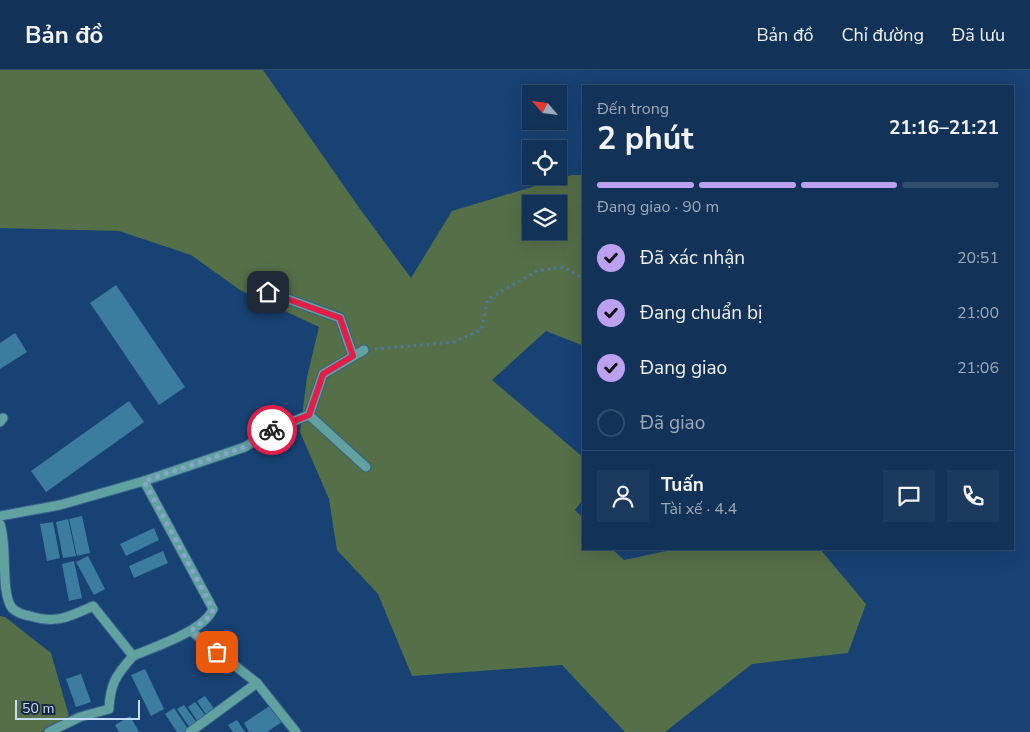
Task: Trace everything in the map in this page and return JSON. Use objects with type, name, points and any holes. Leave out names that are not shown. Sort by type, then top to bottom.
[{"type":"street","points":[[268,292],[340,318],[353,356]]},
{"type":"street","points":[[0,516],[60,505],[144,481],[245,447],[271,430],[309,415],[323,374],[364,350]]},
{"type":"street","points":[[309,415],[366,467]]},
{"type":"street","points":[[49,732],[80,716],[109,709],[110,692],[116,675],[133,656],[191,631],[210,616],[213,609],[144,481]]},
{"type":"street","points":[[0,524],[5,548],[5,589],[7,600],[12,609],[43,620],[56,621],[93,606],[133,656]]},
{"type":"street","points":[[191,631],[257,683],[296,732]]},
{"type":"street","points":[[190,732],[257,683]]},
{"type":"path","points":[[364,350],[454,342],[481,330],[488,299],[536,271],[563,267],[582,278]]},
{"type":"green space","points":[[0,70],[263,70],[360,209],[411,278],[452,211],[539,185],[567,185],[567,176],[582,175],[582,345],[546,331],[492,380],[582,456],[582,501],[575,510],[582,517],[582,550],[613,550],[624,560],[671,550],[821,550],[866,604],[848,653],[752,664],[665,732],[625,732],[562,665],[412,676],[378,594],[337,550],[329,499],[300,432],[307,377],[319,327],[240,290],[191,255],[119,231],[0,228]]},
{"type":"green space","points":[[0,616],[5,617],[51,653],[69,716],[41,732],[0,732]]},
{"type":"building","points":[[116,285],[185,387],[159,405],[90,303]]},
{"type":"building","points":[[15,333],[27,352],[0,369],[0,343]]},
{"type":"building","points":[[129,401],[144,422],[46,492],[31,471]]},
{"type":"building","points":[[82,516],[90,553],[77,556],[69,519]]},
{"type":"building","points":[[68,519],[76,556],[63,558],[56,522]]},
{"type":"building","points":[[53,522],[60,558],[47,561],[40,524]]},
{"type":"building","points":[[154,528],[159,540],[126,556],[120,544]]},
{"type":"building","points":[[163,551],[168,563],[134,578],[129,566]]},
{"type":"building","points":[[88,556],[105,589],[94,595],[76,562]]},
{"type":"building","points":[[74,561],[82,598],[69,601],[62,564]]},
{"type":"building","points":[[145,669],[164,709],[151,716],[131,675]]},
{"type":"building","points":[[81,674],[91,702],[76,707],[66,679]]},
{"type":"building","points":[[205,696],[215,710],[207,716],[197,701]]},
{"type":"building","points":[[195,702],[206,716],[198,722],[188,707]]},
{"type":"building","points":[[184,705],[197,723],[190,728],[177,709]]},
{"type":"building","points":[[271,705],[282,722],[267,732],[249,732],[244,723]]},
{"type":"building","points":[[174,708],[188,729],[184,732],[177,732],[165,714]]},
{"type":"building","points":[[130,716],[139,732],[119,732],[115,725]]},
{"type":"building","points":[[237,720],[245,732],[233,732],[228,725]]},
{"type":"way so far","points":[[217,652],[191,631],[210,616],[213,609],[144,481],[245,447],[272,430]]},
{"type":"route","points":[[268,292],[340,318],[353,356],[323,374],[309,415],[272,430]]}]
